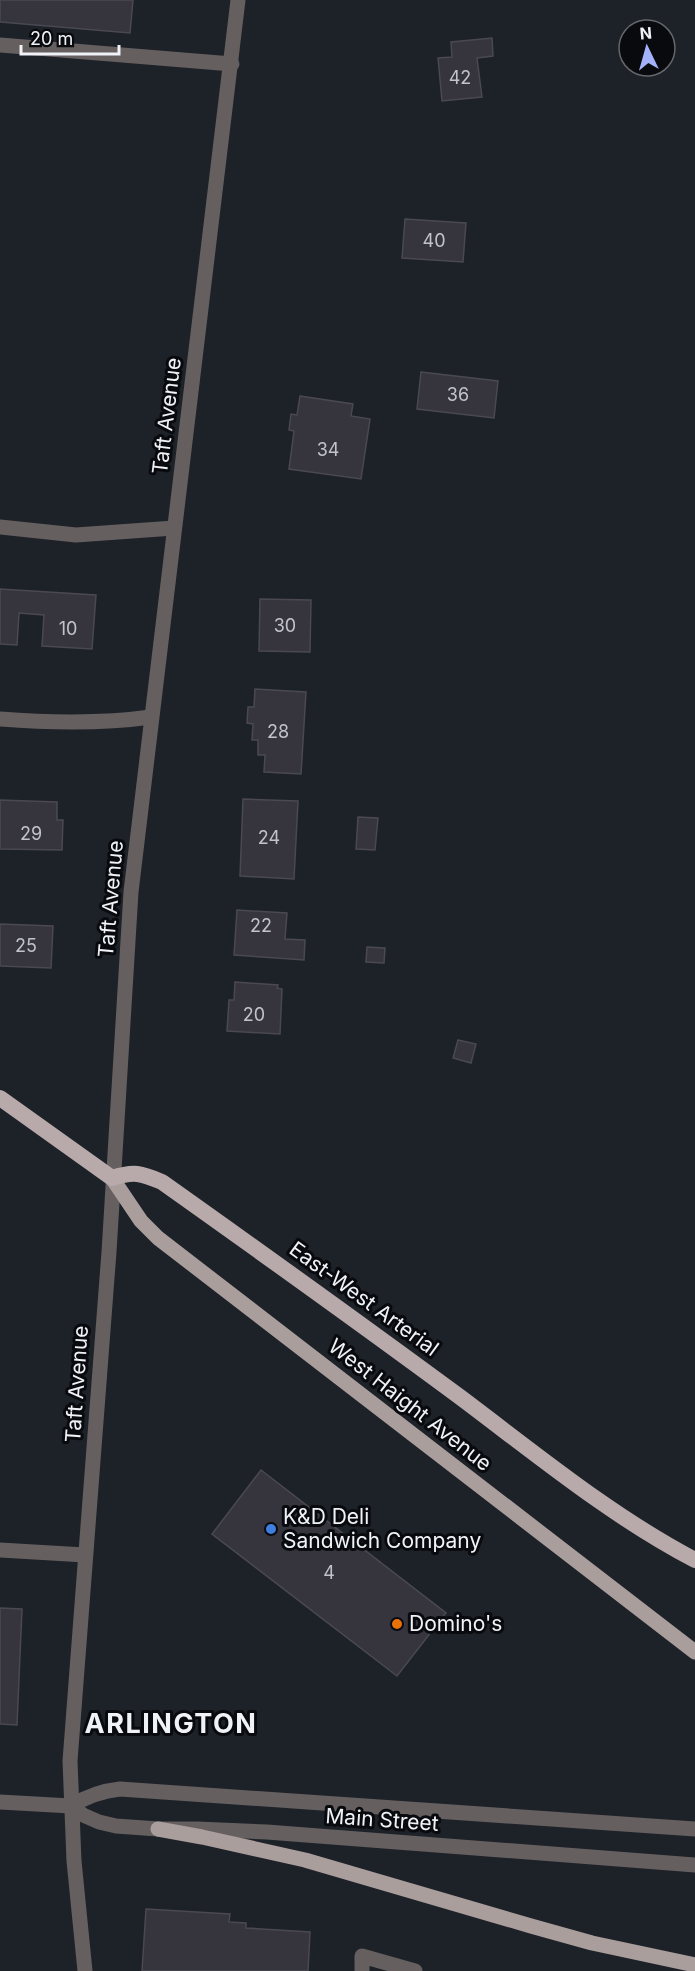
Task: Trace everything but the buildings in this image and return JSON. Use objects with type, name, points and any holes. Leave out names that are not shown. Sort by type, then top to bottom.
[{"type":"highway","points":[[0,1098],[112,1178]]},
{"type":"highway","name":"East-West Arterial","points":[[112,1178],[130,1172],[146,1175],[162,1182],[376,1335],[590,1493],[638,1526],[695,1560]]},
{"type":"main road","name":"West Haight Avenue","points":[[112,1178],[141,1221],[158,1238],[695,1652]]},
{"type":"main road","points":[[158,1829],[305,1860],[592,1943],[695,1965]]},
{"type":"street","name":"Taft Avenue","points":[[85,1971],[71,1806],[70,1754],[109,1252],[131,892],[238,0]]},
{"type":"street","points":[[0,45],[232,64]]},
{"type":"street","points":[[0,527],[76,535],[174,528]]},
{"type":"street","points":[[0,719],[82,722],[151,717]]},
{"type":"street","points":[[0,1550],[85,1555]]},
{"type":"street","name":"Main Street","points":[[71,1806],[101,1791],[120,1789],[695,1829]]},
{"type":"street","name":"Main Street","points":[[0,1802],[71,1806],[83,1815],[116,1826],[267,1832],[695,1865]]},
{"type":"street","points":[[362,1971],[362,1956],[414,1971]]},
{"type":"place","name":"K&D Deli Sandwich Company","points":[[271,1529]]},
{"type":"place","name":"Domino's","points":[[397,1624]]},
{"type":"district","name":"ARLINGTON","points":[[171,1724]]}]
